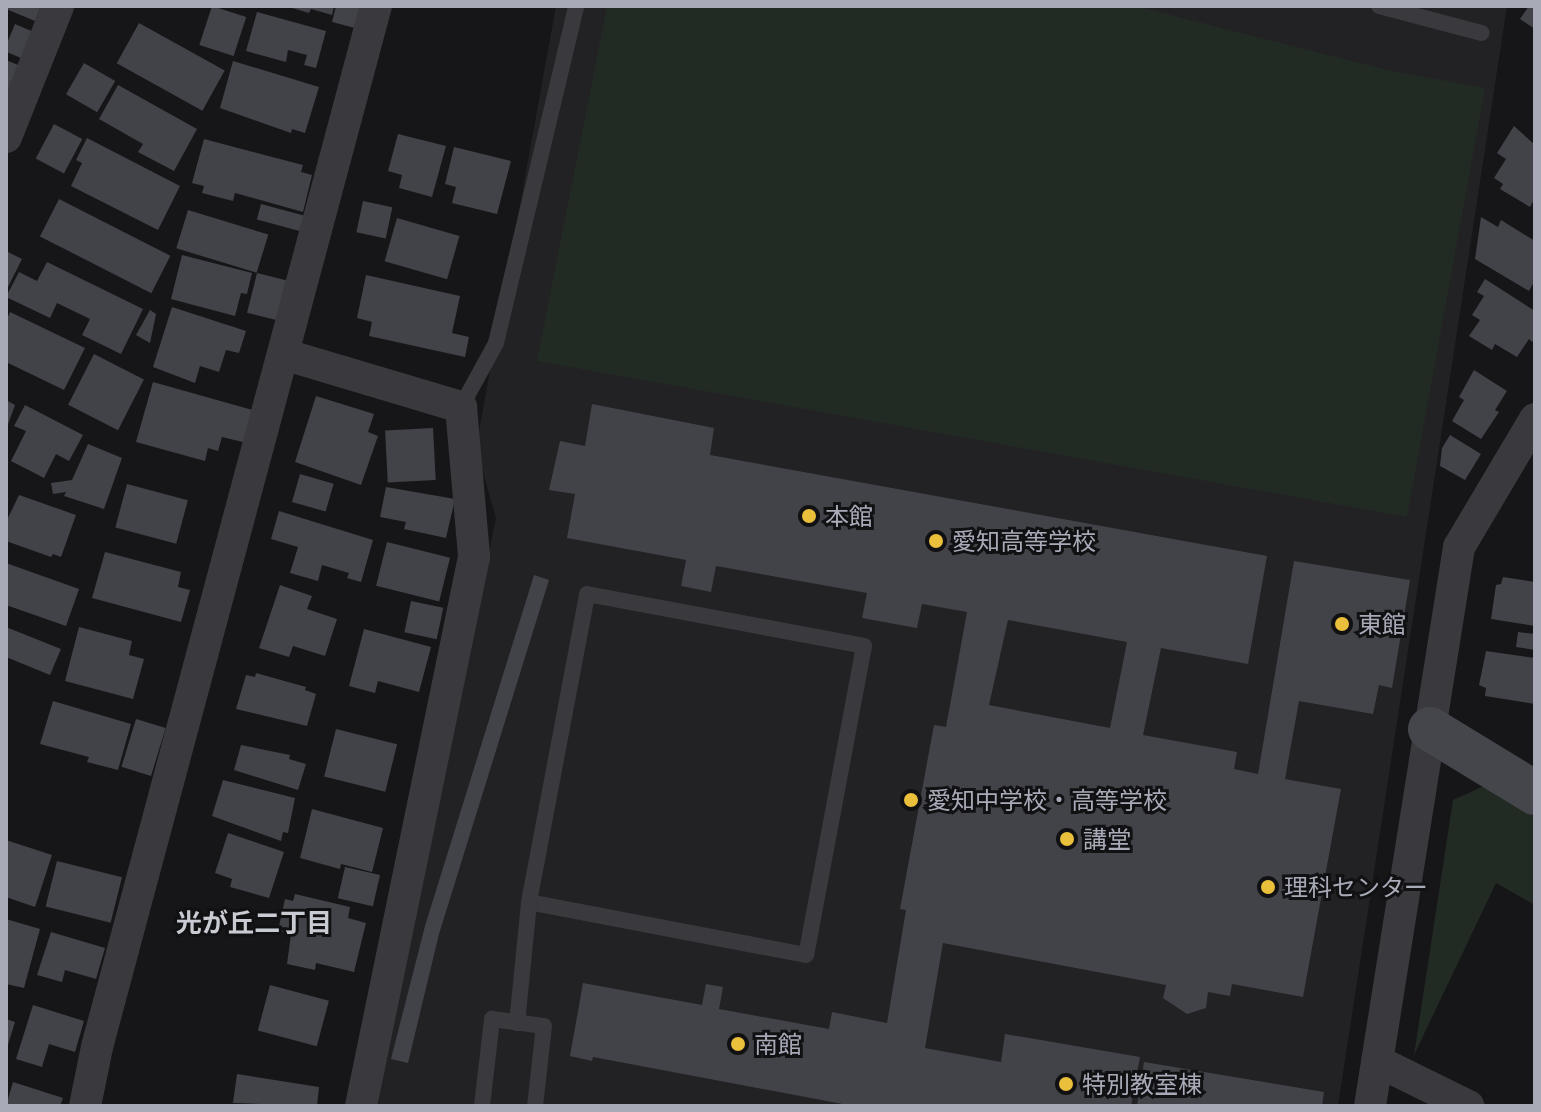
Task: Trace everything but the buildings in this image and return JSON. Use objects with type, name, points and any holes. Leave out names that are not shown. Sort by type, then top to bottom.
[{"type":"street","points":[[6,137],[58,6]]},
{"type":"street","points":[[85,1106],[97,1047],[376,6]]},
{"type":"street","points":[[283,354],[461,407],[474,557],[361,1106]]},
{"type":"street","points":[[1370,1106],[1459,547],[1535,419]]},
{"type":"street","points":[[1430,729],[1530,781]]},
{"type":"street","points":[[1377,1061],[1468,1106]]},
{"type":"lane","points":[[461,407],[496,343],[576,6]]},
{"type":"lane","points":[[1379,6],[1482,33]]},
{"type":"lane","points":[[517,1023],[529,902],[587,594],[864,646],[806,955],[529,902]]},
{"type":"lane","points":[[482,1106],[492,1019],[544,1026],[535,1106]]},
{"type":"shaded area","name":"愛知中学校・高等学校","points":[[556,6],[1507,6],[1338,1106],[378,1106],[384,1063],[496,518],[476,448]]},
{"type":"shaded area","points":[[607,6],[1136,6],[1387,70],[1485,88],[1407,517],[537,361]]},
{"type":"shaded area","points":[[1486,785],[1535,817],[1535,905],[1496,883],[1414,1055],[1453,800]]},
{"type":"place","name":"本館","points":[[809,516]]},
{"type":"place","name":"愛知高等学校","points":[[936,541]]},
{"type":"place","name":"東館","points":[[1342,624]]},
{"type":"place","name":"愛知中学校・高等学校","points":[[911,800]]},
{"type":"place","name":"講堂","points":[[1067,839]]},
{"type":"place","name":"理科センター","points":[[1268,887]]},
{"type":"place","name":"南館","points":[[738,1044]]},
{"type":"place","name":"特別教室棟","points":[[1066,1084]]},
{"type":"district","name":"光が丘二丁目","points":[[254,923]]}]
